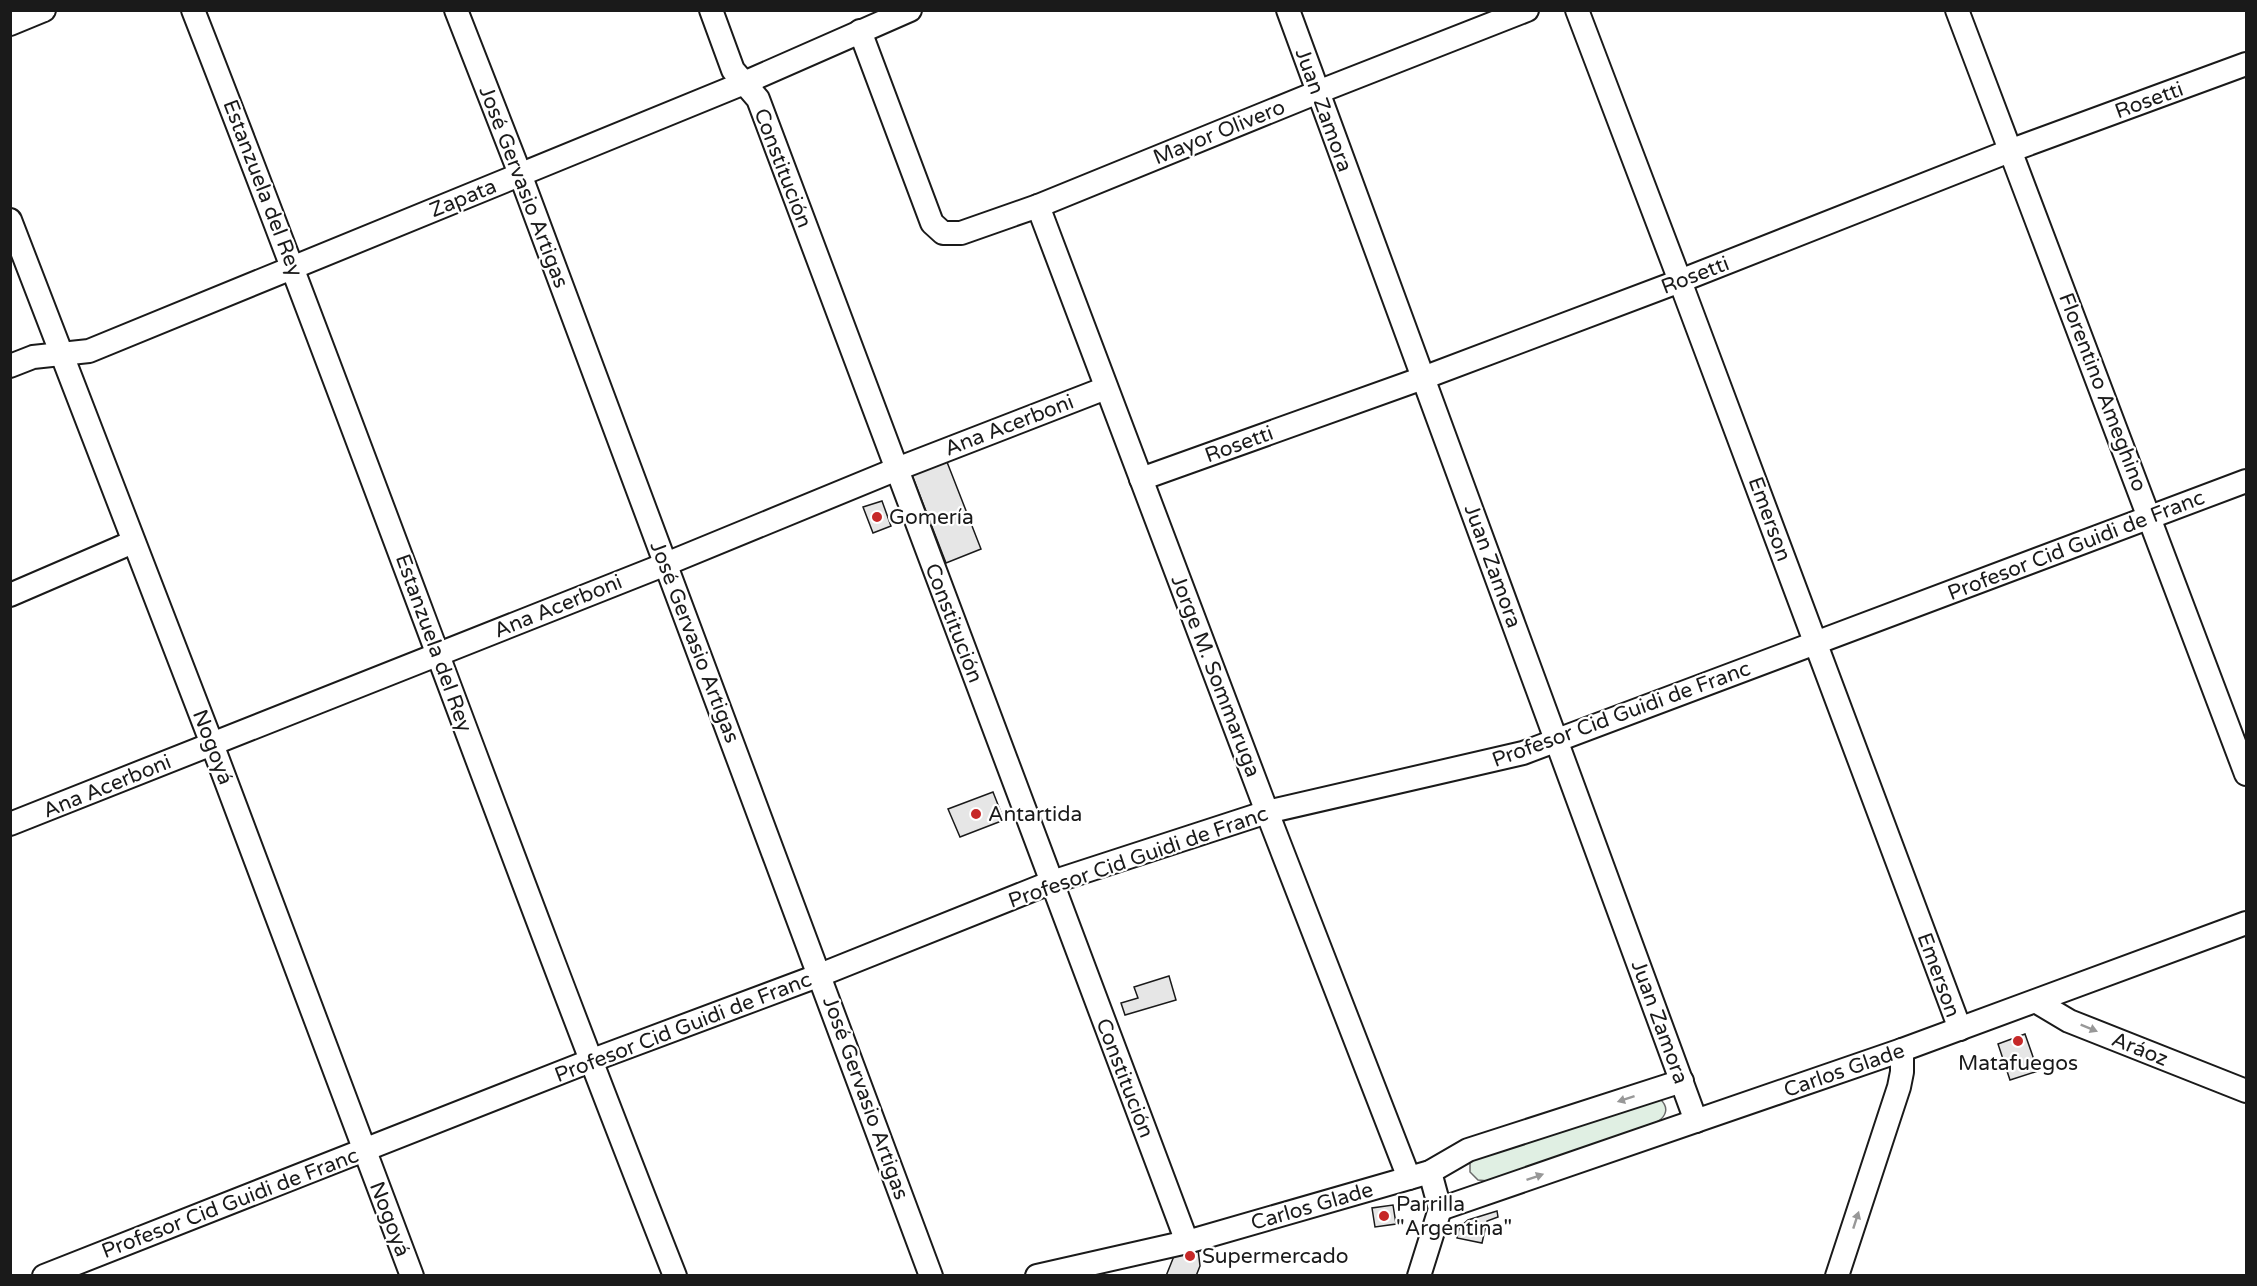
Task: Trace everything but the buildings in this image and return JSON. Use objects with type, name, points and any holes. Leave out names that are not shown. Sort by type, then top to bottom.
[{"type":"street","points":[[10,24],[44,10]]},
{"type":"street","name":"Estanzuela del Rey","points":[[193,10],[294,267],[590,1061],[675,1275]]},
{"type":"street","name":"José Gervasio Artigas","points":[[456,10],[520,174],[931,1275]]},
{"type":"street","name":"Constitución","points":[[711,10],[733,70],[758,99],[1187,1242]]},
{"type":"street","name":"Zapata","points":[[10,366],[33,357],[89,351],[744,83],[910,10]]},
{"type":"street","name":"Juan Zamora","points":[[1288,10],[1696,1121]]},
{"type":"street","name":"Mayor Olivero","points":[[860,31],[932,223],[943,232],[961,233],[1038,206],[1527,10]]},
{"type":"street","name":"Emerson","points":[[1577,10],[1960,1029]]},
{"type":"street","name":"Florentino Ameghino","points":[[1958,10],[2247,774]]},
{"type":"street","name":"Rosetti","points":[[1141,478],[1423,378],[1680,281],[2012,150],[2247,64]]},
{"type":"street","name":"Jorge M. Sommaruga","points":[[1038,206],[1267,812],[1419,1175],[1440,1209]]},
{"type":"street","name":"Nogoyá","points":[[10,220],[212,744],[411,1275]]},
{"type":"street","name":"Ana Acerboni","points":[[10,824],[666,564],[897,469],[1106,388]]},
{"type":"street","name":"Profesor Cid Guidi de Franc","points":[[44,1275],[590,1061],[820,975],[1052,882],[1267,812],[1496,760],[1557,741],[2247,481]]},
{"type":"street","points":[[10,595],[133,542]]},
{"type":"street","name":"Carlos Glade","points":[[1440,1209],[1902,1050],[2247,923]]},
{"type":"street","name":"Aráoz","points":[[2037,1002],[2069,1021],[2247,1091]]},
{"type":"street","points":[[1838,1275],[1899,1087],[1902,1050]]},
{"type":"street","name":"Carlos Glade","points":[[1037,1275],[1187,1242],[1419,1175],[1468,1150],[1682,1081]]},
{"type":"street","points":[[1419,1275],[1440,1209]]},
{"type":"green space","points":[[1660,1099],[1666,1111],[1657,1122],[1489,1181],[1478,1180],[1470,1172],[1470,1160]]},
{"type":"place","name":"Gomería","points":[[877,517]]},
{"type":"place","name":"Antartida","points":[[976,814]]},
{"type":"place","name":"Matafuegos","points":[[2018,1041]]},
{"type":"place","name":"Parrilla \"Argentina\"","points":[[1384,1216]]},
{"type":"place","name":"Supermercado","points":[[1190,1256]]}]
